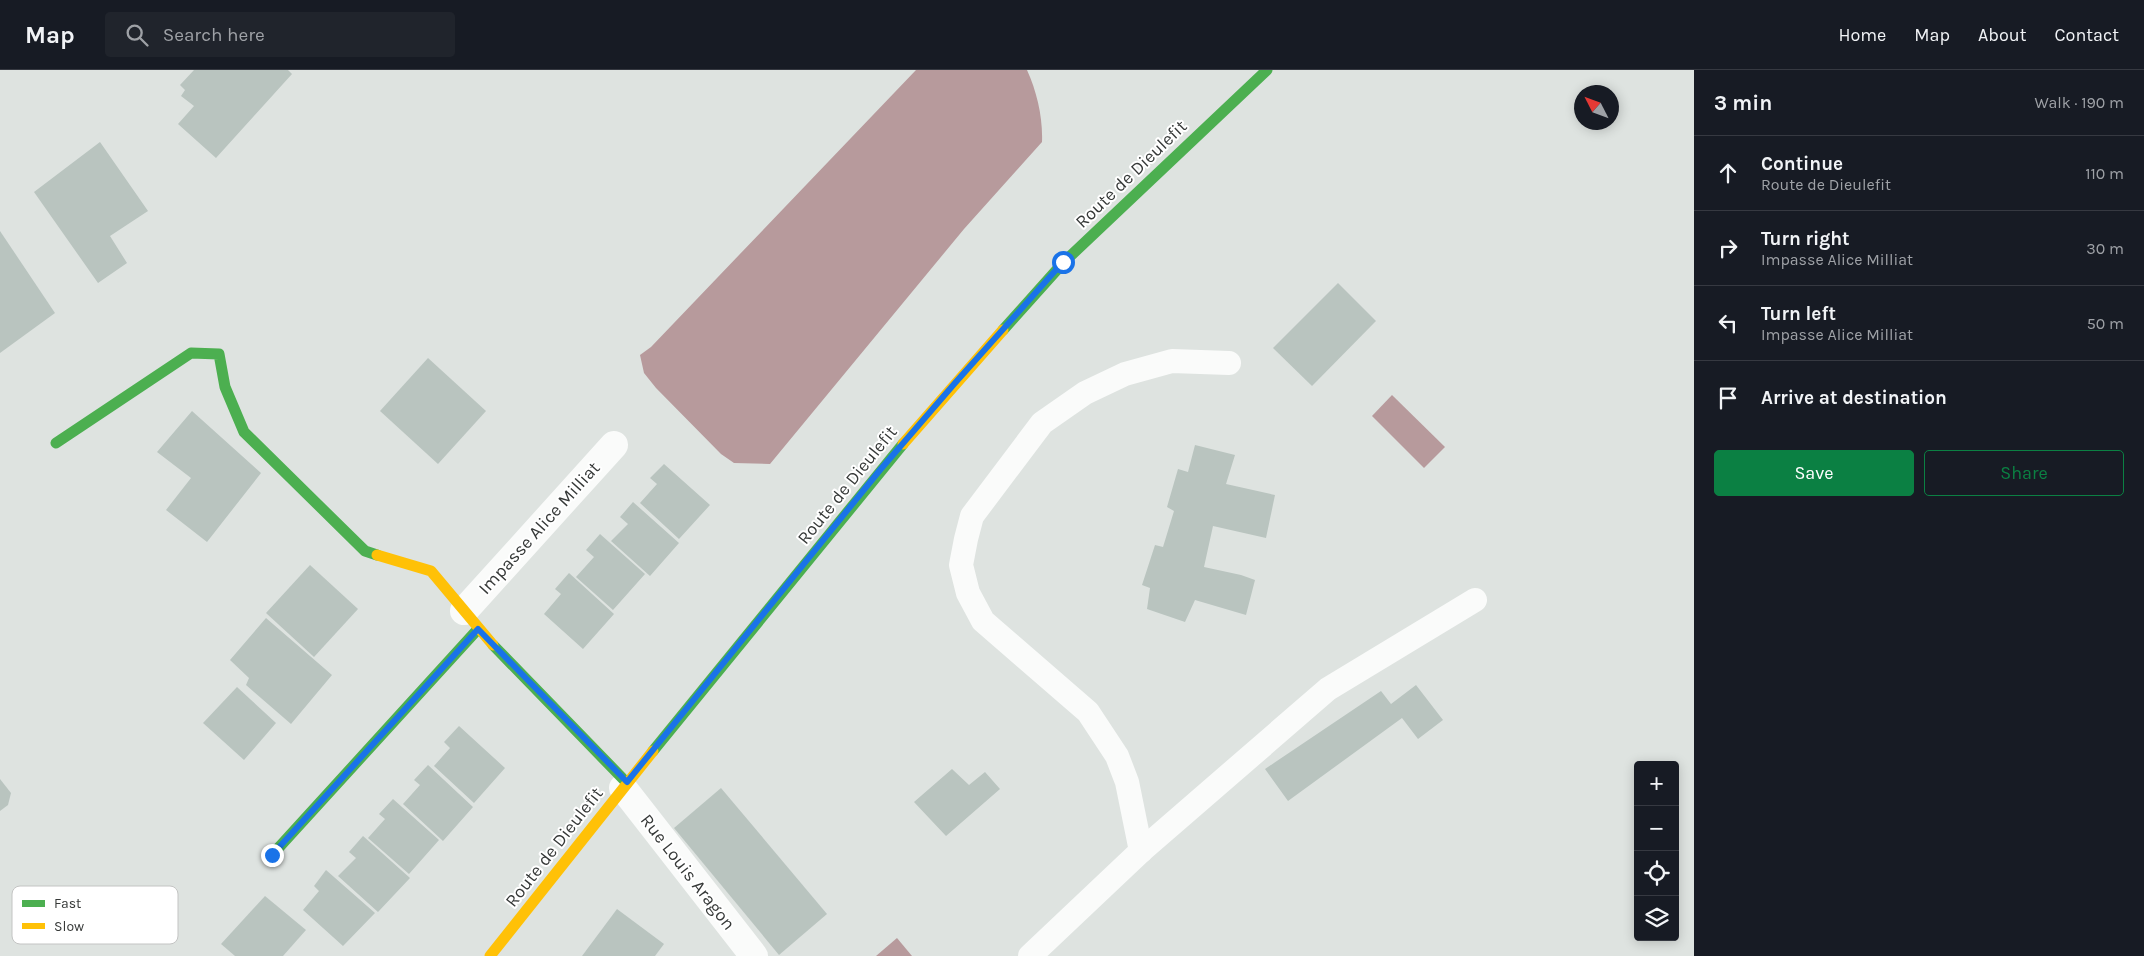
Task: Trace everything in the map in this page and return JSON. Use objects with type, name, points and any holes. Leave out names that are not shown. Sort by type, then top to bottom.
[{"type":"main road","name":"Route de Dieulefit","points":[[490,956],[625,785],[880,470],[993,340],[1063,262],[1267,70]]},
{"type":"main road","name":"Impasse Alice Milliat","points":[[56,443],[191,353],[219,354],[225,387],[244,432],[365,551],[431,571],[471,620],[625,785]]},
{"type":"main road","name":"Impasse Alice Milliat","points":[[272,855],[471,620]]},
{"type":"street","name":"Impasse Alice Milliat","points":[[471,620],[614,445]]},
{"type":"street","name":"Rue Louis Aragon","points":[[625,785],[754,956]]},
{"type":"lane","points":[[1142,851],[1127,782],[1117,756],[1088,712],[983,621],[968,593],[961,565],[972,516],[1042,423],[1085,393],[1125,374],[1172,361],[1229,363]]},
{"type":"lane","points":[[1030,956],[1142,851],[1328,689],[1475,600]]},
{"type":"shaded area","points":[[916,70],[1027,70],[1039,105],[1042,142],[964,229],[770,464],[734,463],[721,454],[656,388],[644,373],[640,355],[651,347]]},
{"type":"shaded area","points":[[1392,395],[1445,447],[1424,468],[1372,416]]},
{"type":"shaded area","points":[[897,938],[912,956],[876,956]]},
{"type":"building","points":[[194,70],[288,70],[292,74],[216,158],[178,124],[194,106],[181,96],[185,90],[180,85]]},
{"type":"building","points":[[100,142],[148,211],[110,236],[127,263],[98,283],[34,192]]},
{"type":"building","points":[[0,231],[55,313],[0,353]]},
{"type":"building","points":[[1338,283],[1376,321],[1312,386],[1273,348]]},
{"type":"building","points":[[428,358],[486,411],[438,464],[380,411]]},
{"type":"building","points":[[192,411],[261,473],[207,542],[166,510],[191,478],[157,452]]},
{"type":"building","points":[[1195,445],[1235,455],[1226,484],[1275,495],[1266,538],[1213,526],[1204,567],[1255,580],[1246,615],[1195,600],[1185,622],[1147,609],[1150,588],[1142,585],[1155,545],[1163,547],[1174,511],[1167,507],[1178,469],[1188,472]]},
{"type":"building","points":[[664,464],[710,505],[679,539],[640,503],[657,484],[650,478]]},
{"type":"building","points":[[633,502],[679,543],[650,576],[611,541],[628,524],[620,517]]},
{"type":"building","points":[[600,534],[645,574],[613,610],[576,577],[594,557],[586,550]]},
{"type":"building","points":[[310,565],[358,609],[314,657],[266,613]]},
{"type":"building","points":[[569,573],[614,614],[583,649],[544,614],[561,594],[555,589]]},
{"type":"building","points":[[266,618],[332,675],[291,724],[246,685],[249,678],[230,660]]},
{"type":"building","points":[[1416,685],[1443,720],[1418,739],[1402,718],[1288,801],[1265,769],[1381,691],[1391,704]]},
{"type":"building","points":[[237,687],[276,723],[244,760],[203,723]]},
{"type":"building","points":[[459,726],[505,768],[474,803],[434,766],[450,748],[444,742]]},
{"type":"building","points":[[428,765],[473,807],[443,841],[403,804],[420,785],[414,780]]},
{"type":"building","points":[[952,769],[969,785],[985,772],[1000,789],[946,836],[914,802]]},
{"type":"building","points":[[0,779],[11,793],[8,805],[0,811]]},
{"type":"building","points":[[721,788],[827,914],[779,955],[674,828]]},
{"type":"building","points":[[393,799],[439,840],[409,874],[368,838],[385,819],[379,814]]},
{"type":"building","points":[[363,836],[410,878],[378,912],[338,876],[356,858],[349,852]]},
{"type":"building","points":[[326,870],[375,913],[343,946],[303,910],[319,891],[314,886]]},
{"type":"building","points":[[265,896],[306,930],[283,956],[235,956],[221,944]]},
{"type":"building","points":[[617,909],[664,944],[655,956],[582,956]]},
{"type":"traffic: fast","points":[[1003,330],[1063,263],[1267,70]]},
{"type":"traffic: fast","points":[[56,443],[191,353],[219,354],[225,387],[244,432],[365,551],[377,555]]},
{"type":"traffic: fast","points":[[653,751],[903,444]]},
{"type":"traffic: fast","points":[[272,855],[478,629]]},
{"type":"traffic: fast","points":[[493,645],[627,783]]},
{"type":"traffic: slow","points":[[903,444],[1003,330]]},
{"type":"traffic: slow","points":[[377,555],[431,571],[493,645]]},
{"type":"traffic: slow","points":[[490,956],[653,751]]},
{"type":"route","points":[[272,855],[478,629],[627,782],[880,470],[1063,262]]}]
